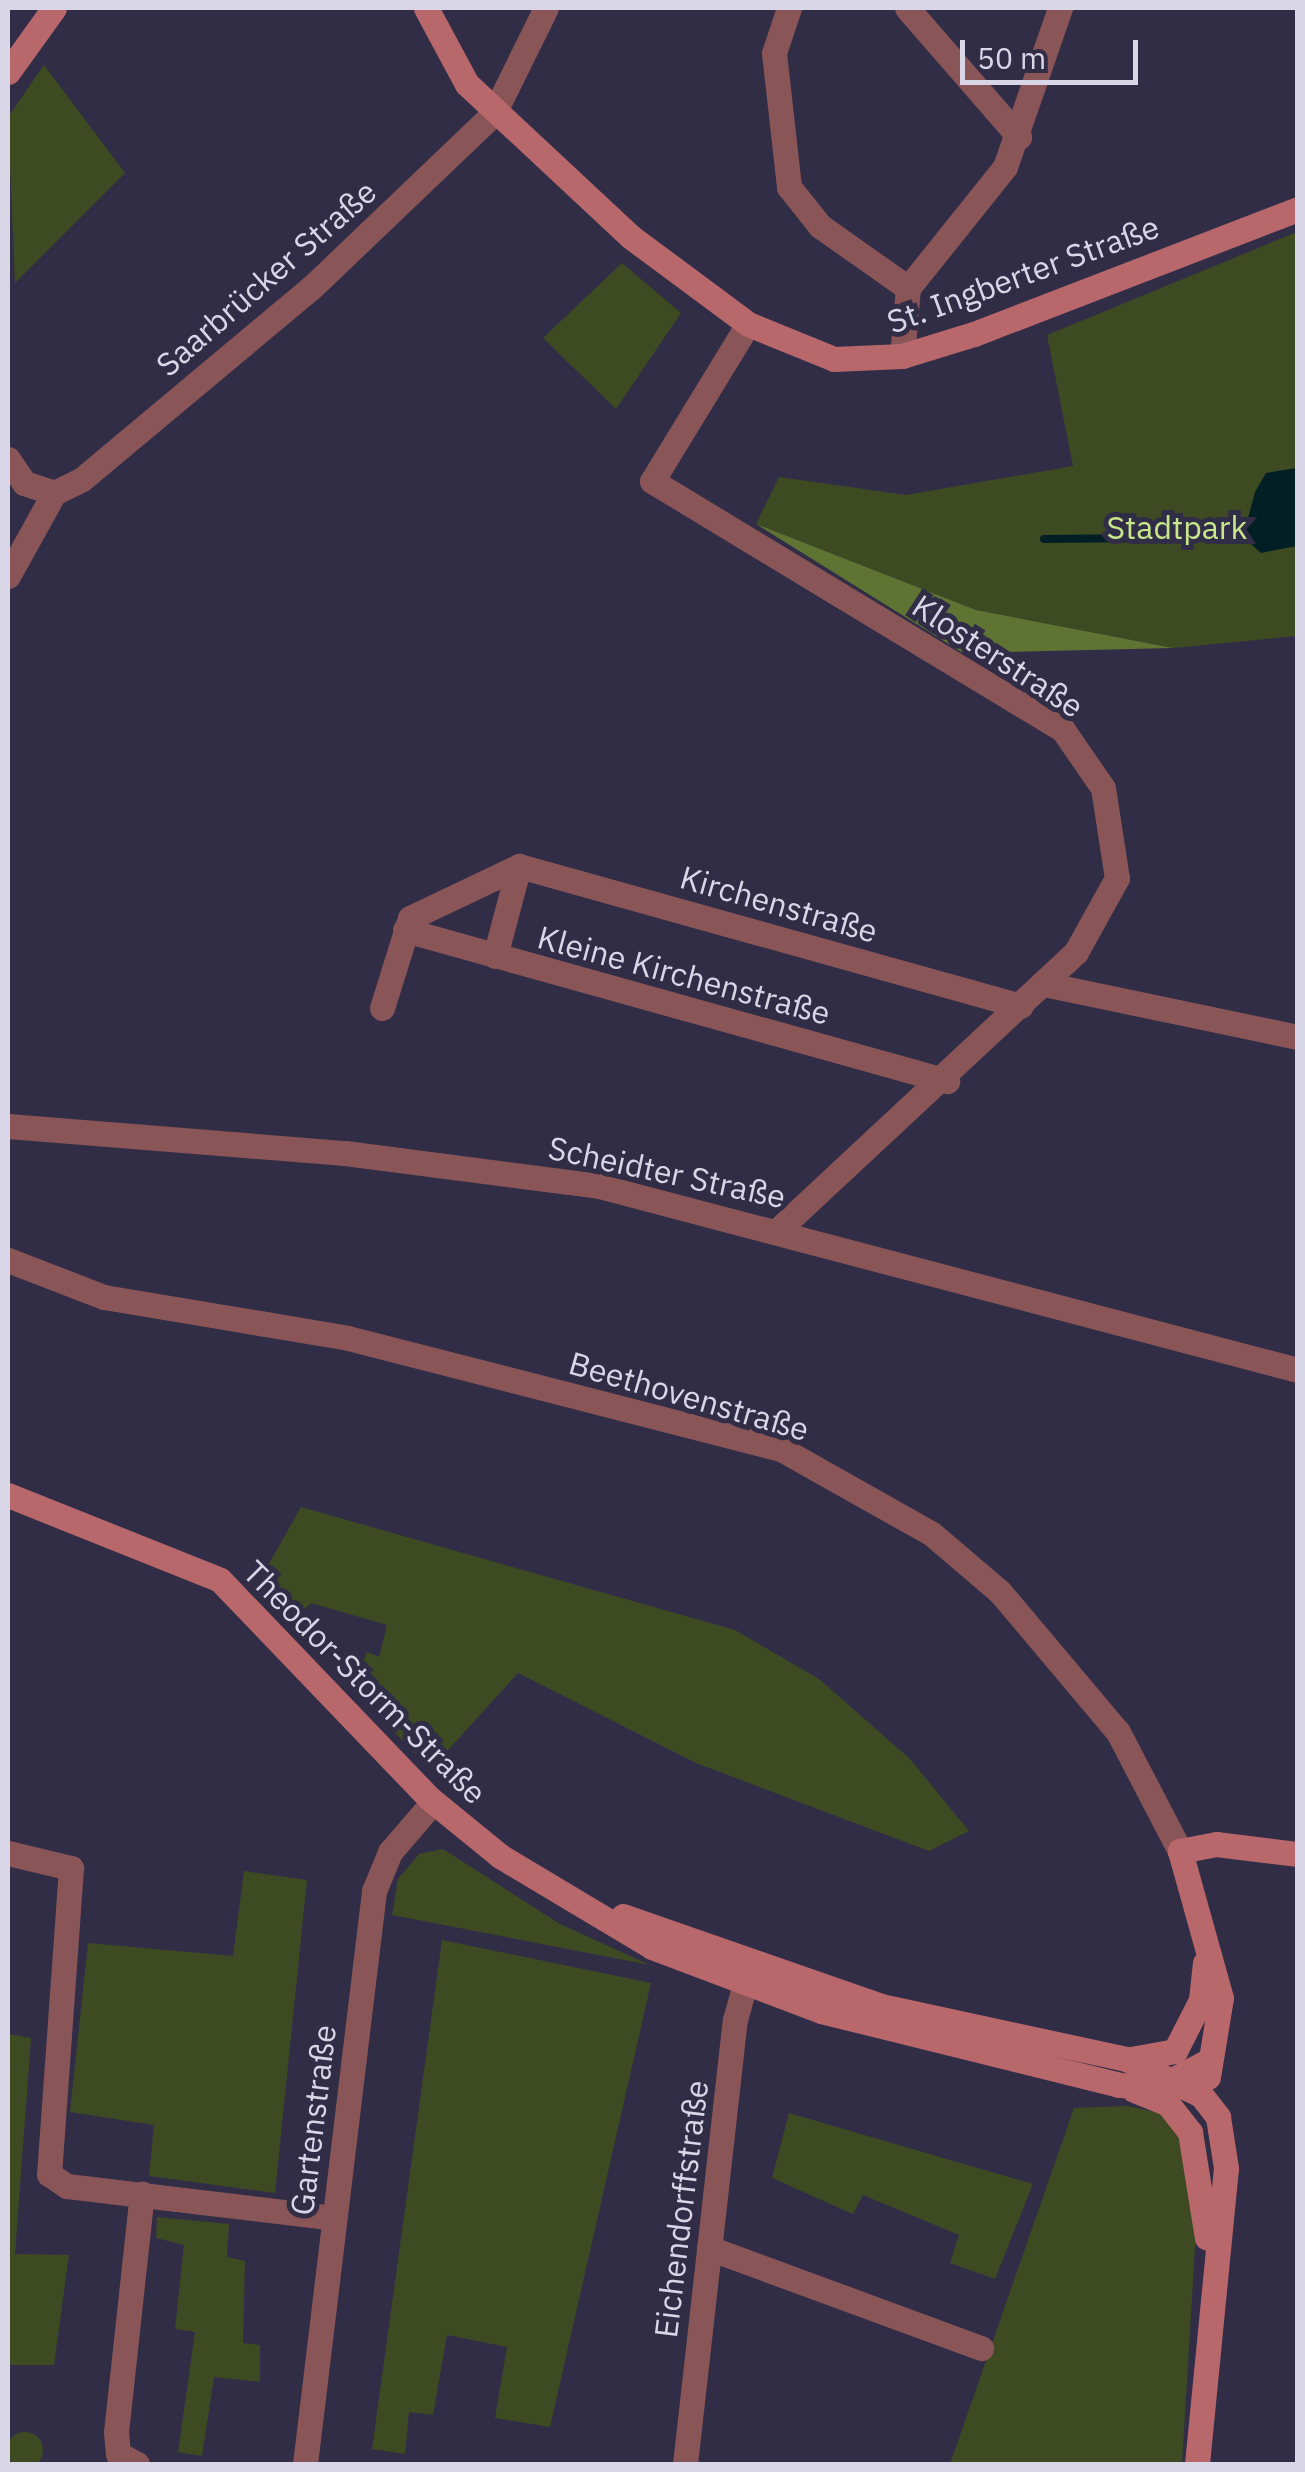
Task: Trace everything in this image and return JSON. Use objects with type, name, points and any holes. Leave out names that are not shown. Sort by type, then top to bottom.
[{"type":"street","points":[[8,72],[54,8]]},
{"type":"street","name":"St. Ingberter Straße","points":[[426,8],[494,113],[672,272],[748,324],[834,359],[902,356],[1298,209]]},
{"type":"street","name":"Saarbrücker Straße","points":[[8,576],[54,493],[81,480],[310,288],[494,113],[546,8]]},
{"type":"street","points":[[788,8],[774,53],[789,187],[820,226],[908,288]]},
{"type":"street","points":[[907,8],[1019,137]]},
{"type":"street","points":[[902,356],[908,288],[962,228],[1019,137],[1060,8]]},
{"type":"street","name":"Klosterstraße","points":[[748,324],[652,480],[1027,705],[1086,756],[1115,830],[1117,878],[1096,928],[1044,984],[946,1080],[779,1229]]},
{"type":"street","points":[[8,458],[24,483],[54,493]]},
{"type":"street","points":[[382,1008],[405,930],[421,908],[519,866]]},
{"type":"street","points":[[495,956],[519,866]]},
{"type":"street","name":"Kirchenstraße","points":[[519,866],[1020,1006]]},
{"type":"street","name":"Kleine Kirchenstraße","points":[[405,930],[946,1080]]},
{"type":"street","points":[[1044,984],[1298,1036]]},
{"type":"street","name":"Scheidter Straße","points":[[8,1126],[475,1167],[779,1229],[1298,1370]]},
{"type":"street","name":"Beethovenstraße","points":[[15,1264],[104,1297],[348,1338],[783,1450],[932,1534],[1000,1592],[1118,1732],[1180,1851],[1220,1998],[1208,2061],[1212,2106],[1226,2168],[1197,2464]]},
{"type":"street","name":"Theodor-Storm-Straße","points":[[8,1495],[220,1580],[434,1802],[555,1890],[652,1947],[1120,2086]]},
{"type":"street","name":"Gartenstraße","points":[[314,2463],[334,2218],[374,1891],[390,1852],[434,1802]]},
{"type":"street","points":[[1180,1851],[1216,1844],[1298,1854]]},
{"type":"street","points":[[8,1853],[71,1868],[50,2174],[66,2186],[334,2218]]},
{"type":"street","name":"Beethovenstraße","points":[[1200,1920],[1202,2000],[1174,2050],[1180,2116],[1199,2154],[1212,2282]]},
{"type":"street","name":"Theodor-Storm-Straße","points":[[747,1974],[915,2016],[1126,2059],[1177,2081]]},
{"type":"street","name":"Eichendorffstraße","points":[[685,2464],[709,2248],[747,1974]]},
{"type":"street","points":[[1126,2059],[1174,2050]]},
{"type":"street","points":[[1120,2086],[1177,2081],[1208,2061]]},
{"type":"street","points":[[1177,2081],[1212,2106]]},
{"type":"street","points":[[1120,2086],[1180,2116]]},
{"type":"street","points":[[137,2464],[118,2454],[116,2432],[142,2193]]},
{"type":"street","points":[[709,2248],[981,2348]]},
{"type":"green space","points":[[44,65],[125,173],[15,283],[8,117]]},
{"type":"green space","name":"Stadtpark","points":[[1297,232],[1297,636],[1173,648],[976,610],[756,524],[779,477],[906,495],[1073,466],[1047,335]]},
{"type":"green space","points":[[622,263],[681,313],[616,409],[543,338]]},
{"type":"green space","points":[[756,524],[976,610],[1173,648],[963,653]]},
{"type":"green space","points":[[301,1507],[735,1630],[819,1679],[909,1758],[969,1831],[929,1851],[696,1763],[518,1673],[431,1769],[352,1690],[367,1652],[379,1657],[387,1625],[311,1603],[299,1614],[262,1576]]},
{"type":"green space","points":[[443,1849],[560,1924],[650,1965],[392,1915],[398,1879],[419,1854]]},
{"type":"green space","points":[[244,1871],[307,1880],[275,2193],[149,2176],[154,2125],[70,2112],[88,1943],[233,1956]]},
{"type":"green space","points":[[442,1940],[651,1983],[550,2427],[495,2418],[507,2347],[447,2335],[433,2415],[409,2412],[405,2454],[372,2449]]},
{"type":"green space","points":[[8,2034],[31,2038],[15,2254],[69,2255],[54,2365],[8,2365]]},
{"type":"green space","points":[[1128,2106],[1159,2113],[1183,2138],[1197,2214],[1182,2464],[950,2464],[1074,2108]]},
{"type":"green space","points":[[789,2113],[1033,2184],[995,2279],[950,2263],[959,2235],[863,2195],[853,2214],[772,2178]]},
{"type":"green space","points":[[157,2217],[229,2224],[227,2257],[245,2261],[243,2343],[260,2345],[260,2382],[214,2377],[202,2456],[178,2452],[195,2332],[175,2329],[184,2245],[156,2238]]},
{"type":"green space","points":[[25,2432],[38,2437],[43,2450],[38,2463],[25,2468],[12,2463],[7,2450],[12,2437]]},
{"type":"shaded area","points":[[1297,468],[1297,546],[1261,553],[1243,537],[1255,492],[1266,473]]},
{"type":"waterway","points":[[1044,539],[1243,537]]}]
